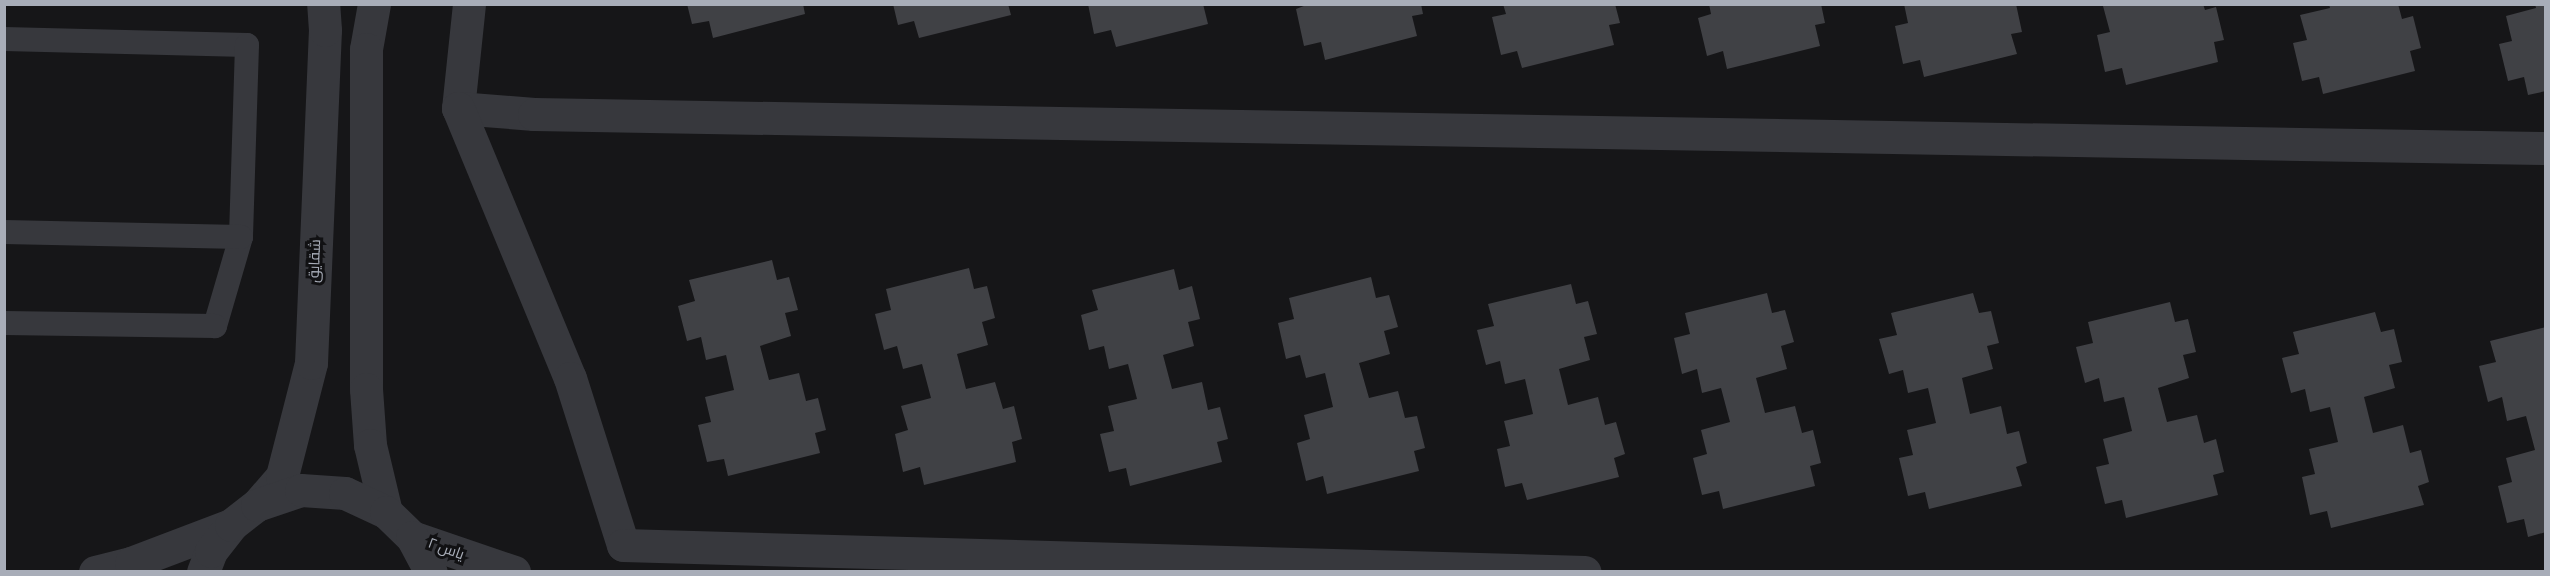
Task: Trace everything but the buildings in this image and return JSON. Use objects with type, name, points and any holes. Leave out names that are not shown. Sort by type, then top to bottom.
[{"type":"street","name":"شقایق","points":[[257,505],[282,476],[311,363],[325,30],[323,4]]},
{"type":"street","points":[[374,4],[366,49],[366,389],[370,445],[386,512]]},
{"type":"street","points":[[469,4],[458,108],[570,378],[622,558],[1585,572]]},
{"type":"street","points":[[458,108],[534,114],[2546,148]]},
{"type":"street","points":[[203,572],[210,551],[231,525],[257,505],[300,490],[345,493],[386,512],[412,537],[431,572]]},
{"type":"street","points":[[95,572],[131,563],[231,525]]},
{"type":"street","name":"یاس ۲","points":[[412,537],[514,572]]},
{"type":"lane","points":[[4,39],[247,45],[241,237],[214,326],[4,323]]},
{"type":"lane","points":[[4,232],[241,237]]}]
